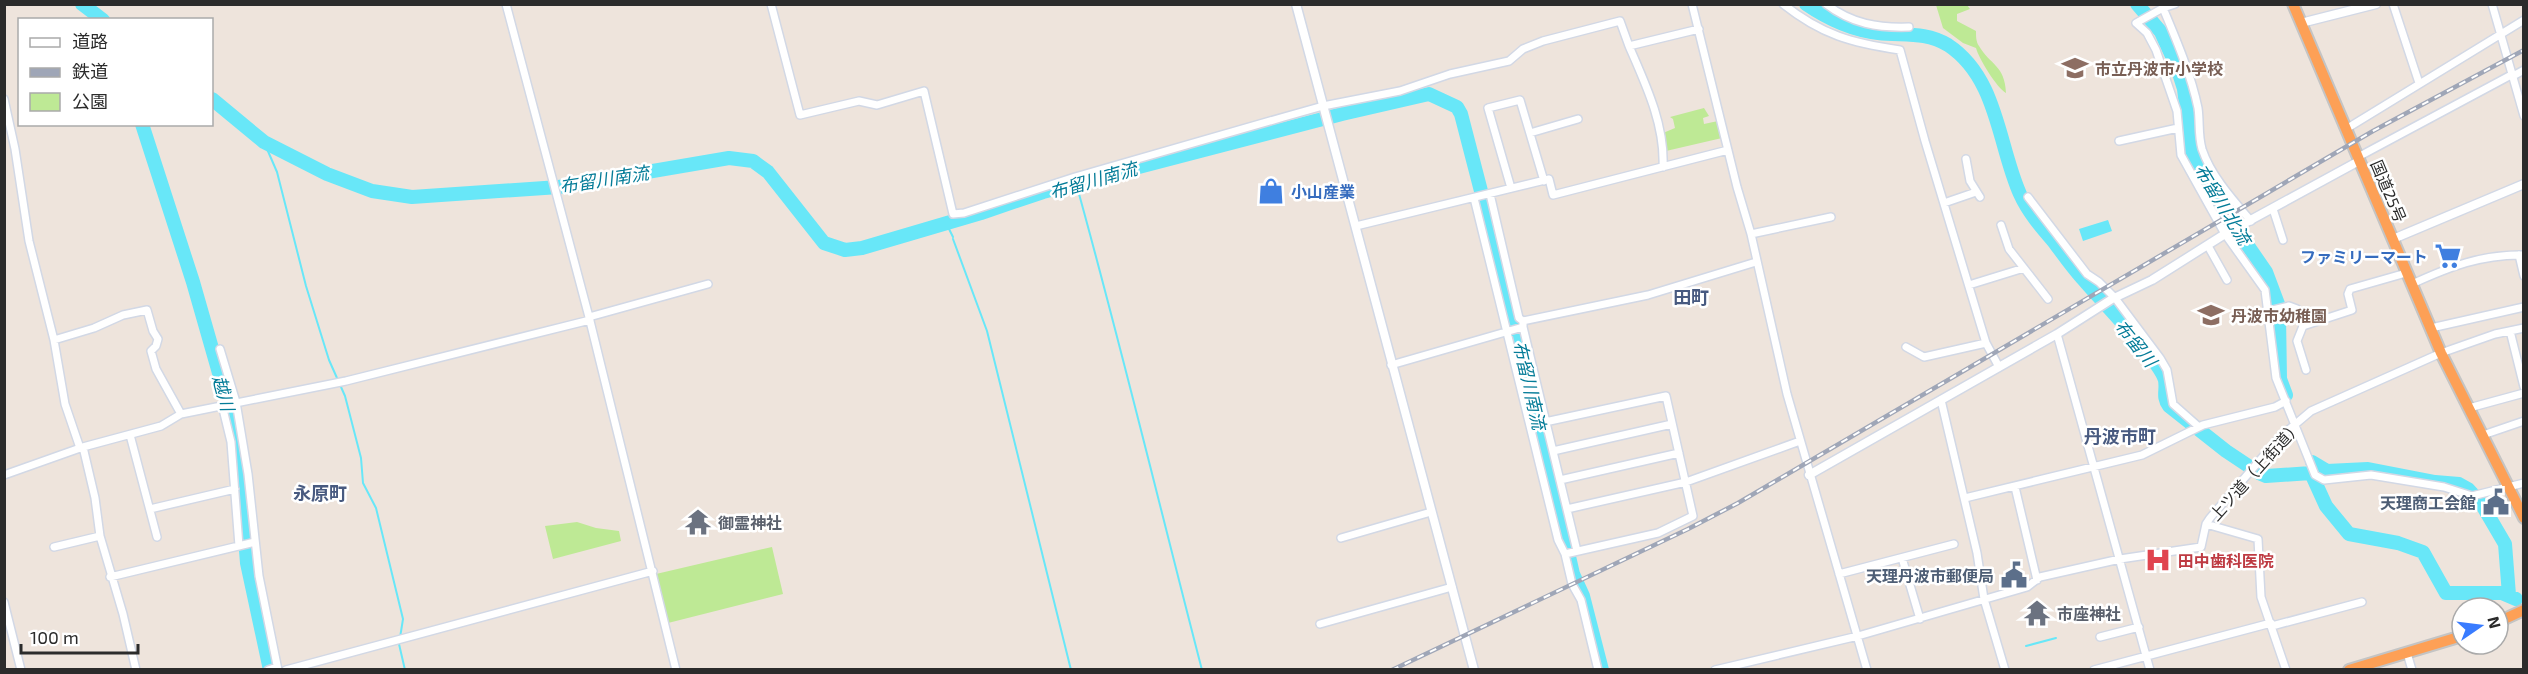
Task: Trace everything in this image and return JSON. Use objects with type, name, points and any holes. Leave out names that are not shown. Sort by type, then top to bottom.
[{"type":"highway","name":"国道25号","points":[[2293,4],[2406,273],[2442,353],[2523,518]]},
{"type":"highway","points":[[2349,669],[2450,640]]},
{"type":"street","points":[[506,4],[590,319],[676,669]]},
{"type":"street","points":[[771,4],[800,115],[860,101],[877,105],[924,91],[953,214],[964,213],[1075,177],[1324,108],[1400,91],[1450,74],[1509,61],[1523,49],[1544,41],[1620,21],[1654,107],[1664,147],[1663,167]]},
{"type":"street","points":[[1296,4],[1474,669]]},
{"type":"street","points":[[1692,4],[1751,234],[1800,441],[1867,669]]},
{"type":"street","points":[[1783,4],[1800,18],[1829,33],[1856,43],[1900,50],[1986,343],[1999,367]]},
{"type":"street","points":[[1826,4],[1855,21],[1870,26],[1909,27]]},
{"type":"street","points":[[2175,4],[2161,8],[2136,23],[2147,33],[2156,50],[2176,111],[2181,155],[2227,233],[2265,290],[2276,378],[2315,475],[2319,478],[2334,479],[2371,475],[2444,487],[2475,496],[2523,483]]},
{"type":"street","points":[[2301,23],[2376,4]]},
{"type":"street","points":[[2393,4],[2419,83]]},
{"type":"street","points":[[2492,4],[2523,116]]},
{"type":"street","points":[[2161,8],[2174,33],[2198,106],[2202,150],[2248,222]]},
{"type":"street","points":[[2346,129],[2523,20]]},
{"type":"street","points":[[1629,46],[1699,29]]},
{"type":"street","points":[[1809,475],[2057,334],[2114,299],[2152,280],[2227,233],[2523,70]]},
{"type":"street","points":[[4,99],[15,149],[29,241],[54,340],[65,404],[82,447],[95,498],[100,536],[110,577],[123,614],[136,669]]},
{"type":"street","points":[[1512,188],[1488,108],[1520,100],[1544,181]]},
{"type":"street","points":[[1530,133],[1578,119]]},
{"type":"street","points":[[2119,141],[2178,128]]},
{"type":"street","points":[[1356,226],[1549,179],[1553,195],[1728,150]]},
{"type":"street","points":[[1944,203],[1978,194],[1970,181],[1966,159]]},
{"type":"street","points":[[2393,239],[2523,184]]},
{"type":"street","points":[[1490,194],[1577,551]]},
{"type":"street","points":[[2028,197],[2087,274],[2099,282],[2114,299],[2167,370],[2173,404],[2197,428]]},
{"type":"street","points":[[1474,198],[1558,540],[1565,554],[1572,584],[1581,600],[1598,669]]},
{"type":"street","points":[[2273,209],[2283,240]]},
{"type":"street","points":[[1751,234],[1831,217]]},
{"type":"street","points":[[2001,225],[2009,249],[2048,299]]},
{"type":"street","points":[[2208,246],[2227,280]]},
{"type":"street","points":[[2412,284],[2461,263],[2493,255],[2521,255],[2523,276]]},
{"type":"street","points":[[1391,364],[1508,331],[1523,324],[1648,295],[1756,262]]},
{"type":"street","points":[[1969,285],[2024,268]]},
{"type":"street","points":[[2303,326],[2352,310],[2348,294],[2350,289],[2406,273]]},
{"type":"street","points":[[4,475],[82,447],[160,426],[181,414],[346,381],[590,319],[708,284]]},
{"type":"street","points":[[2268,311],[2289,306],[2297,309],[2303,326],[2297,342],[2306,370]]},
{"type":"street","points":[[2431,328],[2523,307]]},
{"type":"street","points":[[54,340],[94,328],[123,315],[147,310],[153,331],[158,339],[151,351],[156,369],[181,414]]},
{"type":"street","name":"上ツ道（上街道）","points":[[1715,669],[1738,667],[1858,636],[2027,587],[2037,580],[2120,559],[2201,547],[2206,524],[2253,469],[2295,424],[2311,411],[2442,353],[2523,328]]},
{"type":"street","points":[[2510,331],[2523,387]]},
{"type":"street","points":[[2057,334],[2150,669]]},
{"type":"street","points":[[1906,347],[1924,357],[1986,343]]},
{"type":"street","points":[[220,349],[236,402],[259,576],[278,668],[268,669]]},
{"type":"street","points":[[2469,408],[2523,393]]},
{"type":"street","points":[[1545,422],[1666,396],[1693,516],[1658,533],[1565,554]]},
{"type":"street","points":[[1941,399],[1977,553],[1984,599],[2005,669]]},
{"type":"street","points":[[1965,498],[2142,455],[2197,428],[2275,407],[2286,401]]},
{"type":"street","points":[[222,405],[231,442],[239,546]]},
{"type":"street","points":[[2483,435],[2523,421]]},
{"type":"street","points":[[1553,451],[1672,424]]},
{"type":"street","points":[[130,435],[157,537]]},
{"type":"street","points":[[1567,509],[1686,482],[1800,441]]},
{"type":"street","points":[[1560,480],[1679,453]]},
{"type":"street","points":[[2014,487],[2037,580]]},
{"type":"street","points":[[150,509],[249,488]]},
{"type":"street","points":[[1341,538],[1431,512]]},
{"type":"street","points":[[2206,524],[2258,539],[2261,597],[2286,669]]},
{"type":"street","points":[[54,547],[100,536]]},
{"type":"street","points":[[110,577],[255,542]]},
{"type":"street","points":[[1839,574],[1954,544]]},
{"type":"street","points":[[1902,558],[1920,619]]},
{"type":"street","points":[[286,669],[653,571]]},
{"type":"street","points":[[1320,624],[1452,587]]},
{"type":"street","points":[[4,602],[21,669]]},
{"type":"street","points":[[2094,669],[2362,602]]},
{"type":"street","points":[[2100,637],[2139,627]]},
{"type":"street","points":[[2407,653],[2412,669]]},
{"type":"green space","points":[[1936,5],[1967,5],[1970,9],[1957,14],[1957,21],[1976,31],[1978,44],[2003,77],[2006,93],[1989,73],[1976,48],[1963,43],[1943,28]]},
{"type":"green space","points":[[1704,108],[1709,116],[1703,118],[1704,124],[1718,121],[1722,138],[1666,151],[1663,133],[1675,128],[1673,119],[1670,117]]},
{"type":"green space","points":[[577,522],[596,528],[619,531],[621,541],[553,559],[545,526]]},
{"type":"green space","points":[[772,547],[783,594],[668,623],[656,574]]},
{"type":"water","points":[[2108,220],[2112,231],[2083,241],[2079,229]]},
{"type":"waterway","name":"布留川南流","points":[[82,4],[100,18]]},
{"type":"waterway","name":"布留川","points":[[1806,4],[1831,19],[1858,29],[1931,38],[1948,45],[1965,59],[1987,94],[2013,175],[2027,207],[2075,269],[2156,364],[2165,380],[2165,396],[2169,406],[2226,451],[2259,473],[2266,476],[2311,473]]},
{"type":"waterway","name":"布留川北流","points":[[2137,4],[2161,32],[2177,67],[2184,89],[2192,152],[2217,201],[2266,272],[2278,304]]},
{"type":"waterway","name":"布留川南流","points":[[213,100],[264,142],[327,174],[372,191],[412,197],[559,187],[729,158],[753,161],[768,172],[824,243],[845,250],[862,248],[1043,192],[1342,114],[1429,94],[1457,107],[1461,114],[1522,349],[1573,574],[1583,596],[1602,670]]},
{"type":"waterway","name":"越川","points":[[143,126],[193,282],[229,408],[241,487],[247,563],[270,670]]},
{"type":"waterway","points":[[264,142],[277,172],[306,286],[329,360],[345,396],[361,458],[363,483],[376,508],[403,619],[399,644],[405,670]]},
{"type":"waterway","points":[[1076,183],[1202,670]]},
{"type":"waterway","points":[[946,223],[953,237]]},
{"type":"waterway","points":[[953,239],[987,331],[1071,670]]},
{"type":"waterway","name":"布留川北流","points":[[2279,316],[2280,379],[2286,395]]},
{"type":"waterway","points":[[2312,462],[2327,471],[2368,469],[2435,482],[2459,484],[2468,489],[2481,503],[2505,544],[2509,595]]},
{"type":"waterway","name":"布留川","points":[[2311,473],[2326,506],[2349,534],[2398,543],[2423,552],[2446,593],[2502,593],[2516,599]]},
{"type":"waterway","points":[[2026,646],[2056,638]]},
{"type":"railway","points":[[1392,670],[1738,503],[2373,131],[2524,50]]},
{"type":"place","name":"市立丹波市小学校","points":[[2075,68]]},
{"type":"place","name":"小山産業","points":[[1271,191]]},
{"type":"place","name":"ファミリーマート","points":[[2448,256]]},
{"type":"place","name":"丹波市幼稚園","points":[[2211,315]]},
{"type":"place","name":"天理商工会館","points":[[2496,502]]},
{"type":"place","name":"御霊神社","points":[[698,522]]},
{"type":"place","name":"田中歯科医院","points":[[2158,560]]},
{"type":"place","name":"天理丹波市郵便局","points":[[2014,575]]},
{"type":"place","name":"市座神社","points":[[2037,613]]},
{"type":"district","name":"田町","points":[[1691,297]]},
{"type":"district","name":"丹波市町","points":[[2120,436]]},
{"type":"district","name":"永原町","points":[[320,493]]}]
